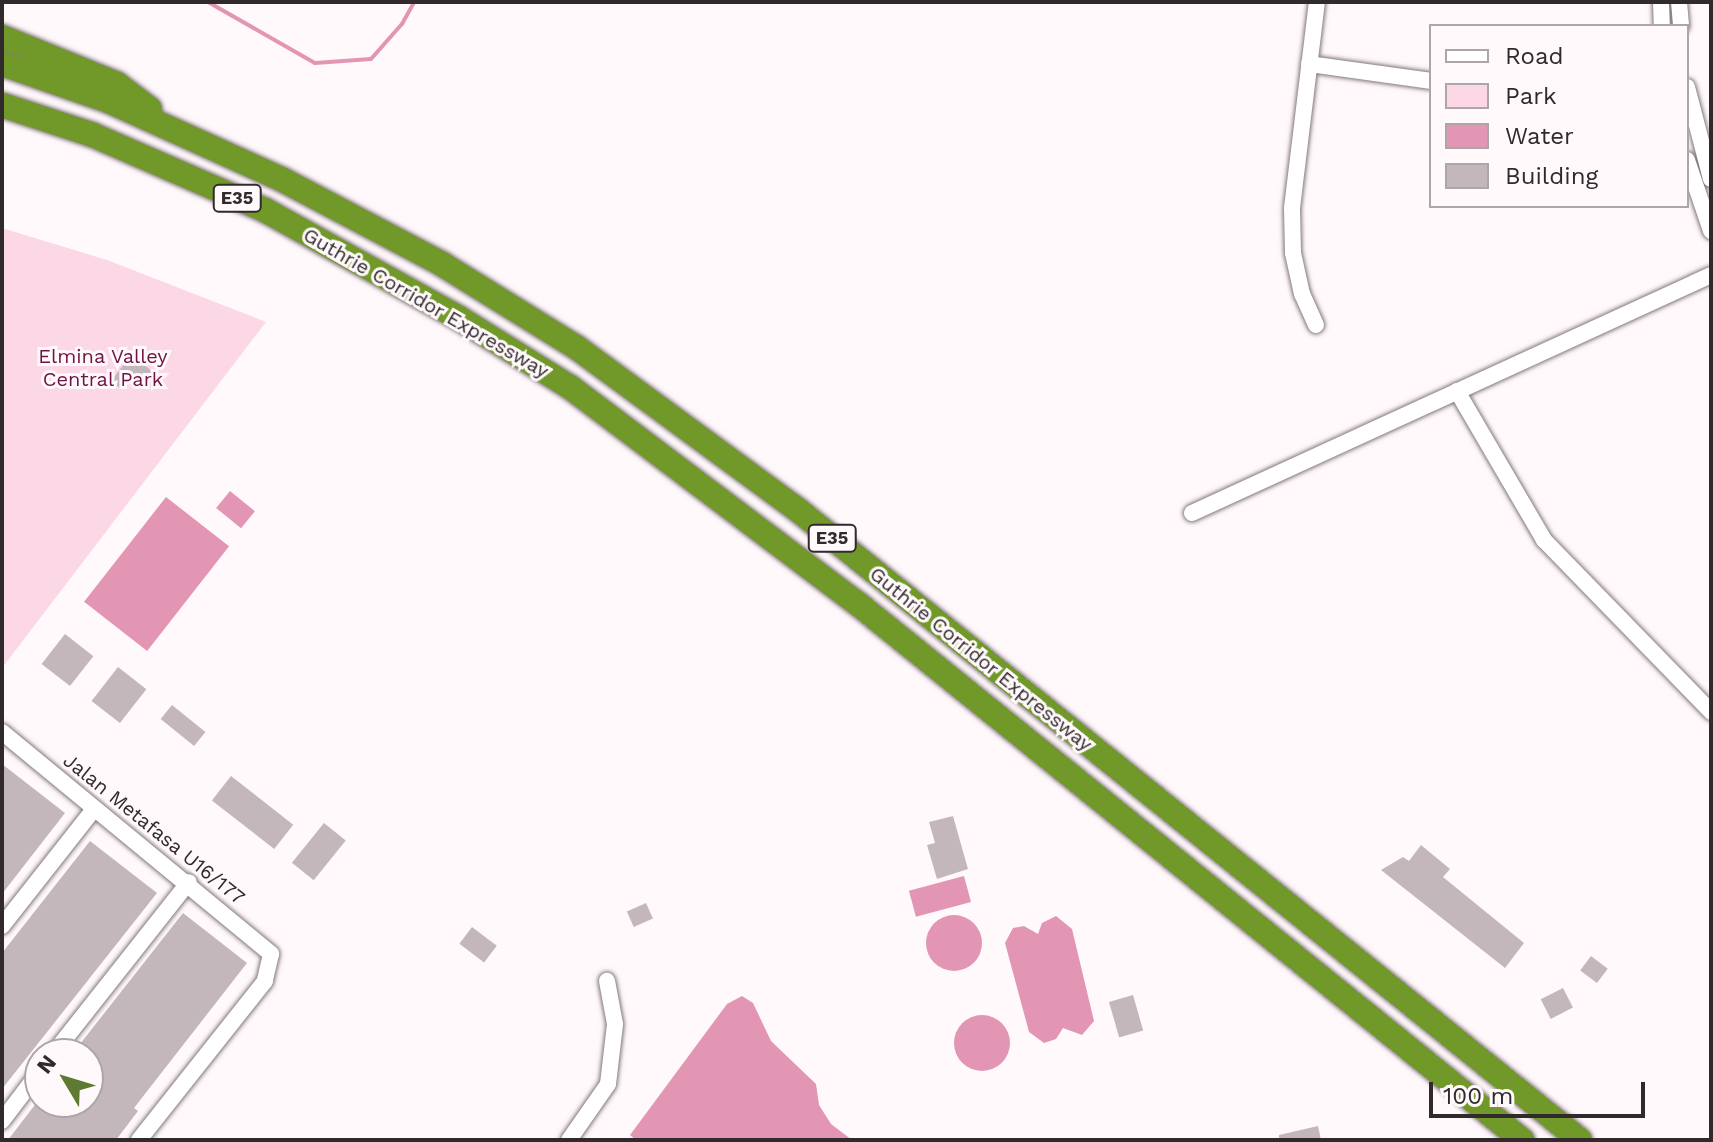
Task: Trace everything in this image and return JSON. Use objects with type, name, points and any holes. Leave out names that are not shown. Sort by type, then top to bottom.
[{"type":"highway","points":[[2,37],[117,84],[173,130]]},
{"type":"highway","name":"Guthrie Corridor Expressway","points":[[2,64],[109,101],[283,180],[442,264],[576,347],[702,436],[1580,1140]]},
{"type":"highway","name":"Guthrie Corridor Expressway","points":[[2,105],[93,135],[265,210],[459,318],[570,387],[857,603],[1522,1140]]},
{"type":"street","points":[[1316,325],[1302,294],[1293,253],[1292,208],[1317,2]]},
{"type":"street","points":[[1661,2],[1662,24]]},
{"type":"street","points":[[1679,2],[1681,24]]},
{"type":"street","points":[[1309,64],[1429,81]]},
{"type":"street","points":[[1689,95],[1711,179]]},
{"type":"street","points":[[1689,166],[1711,231]]},
{"type":"street","points":[[1192,513],[1711,275]]},
{"type":"street","points":[[1457,391],[1544,540],[1711,712]]},
{"type":"street","name":"Jalan Metafasa U16/177","points":[[2,733],[267,945],[274,961],[265,981],[139,1140]]},
{"type":"street","points":[[2,926],[94,809]]},
{"type":"street","points":[[66,1038],[189,882]]},
{"type":"street","points":[[569,1140],[608,1084],[615,1024],[607,981]]},
{"type":"street","points":[[2,1121],[24,1092]]},
{"type":"green space","name":"Elmina Valley Central Park","points":[[2,228],[107,260],[266,322],[2,668]]},
{"type":"water","points":[[230,491],[255,511],[241,528],[216,508]]},
{"type":"water","points":[[166,497],[229,546],[147,651],[84,602]]},
{"type":"water","points":[[964,876],[971,902],[916,917],[909,891]]},
{"type":"water","points":[[954,915],[974,923],[982,943],[974,963],[954,971],[934,963],[926,943],[934,923]]},
{"type":"water","points":[[1056,916],[1072,929],[1094,1021],[1082,1035],[1063,1028],[1056,1039],[1044,1043],[1029,1032],[1005,943],[1013,928],[1024,926],[1038,934],[1042,923]]},
{"type":"water","points":[[742,996],[753,1003],[771,1041],[816,1084],[819,1105],[831,1124],[852,1140],[636,1140],[630,1135],[727,1004]]},
{"type":"water","points":[[982,1015],[1002,1023],[1010,1043],[1002,1063],[982,1071],[962,1063],[954,1043],[962,1023]]},
{"type":"building","points":[[131,355],[160,377],[151,389],[132,375],[121,389],[111,381]]},
{"type":"building","points":[[65,634],[93,656],[70,686],[42,664]]},
{"type":"building","points":[[118,667],[146,689],[120,723],[92,701]]},
{"type":"building","points":[[172,705],[205,732],[194,746],[161,719]]},
{"type":"building","points":[[2,764],[65,813],[2,894]]},
{"type":"building","points":[[231,776],[293,825],[274,849],[212,800]]},
{"type":"building","points":[[953,816],[968,869],[937,879],[927,845],[935,843],[929,822]]},
{"type":"building","points":[[324,823],[346,841],[314,880],[292,863]]},
{"type":"building","points":[[90,841],[157,893],[42,1038],[24,1038],[24,1061],[2,1089],[2,953]]},
{"type":"building","points":[[1421,845],[1450,869],[1443,877],[1524,943],[1505,968],[1381,870],[1403,857],[1409,861]]},
{"type":"building","points":[[646,903],[653,919],[634,927],[627,912]]},
{"type":"building","points":[[183,913],[247,963],[134,1108],[138,1111],[116,1140],[8,1140],[25,1118],[104,1118],[104,1038],[85,1038]]},
{"type":"building","points":[[472,927],[497,946],[484,962],[459,944]]},
{"type":"building","points":[[1591,956],[1608,969],[1597,983],[1580,970]]},
{"type":"building","points":[[1563,988],[1573,1008],[1551,1019],[1541,999]]},
{"type":"building","points":[[1133,995],[1143,1031],[1119,1037],[1109,1002]]},
{"type":"building","points":[[1318,1126],[1321,1140],[1279,1140],[1279,1135]]},
{"type":"waterway","points":[[208,2],[315,63],[371,59],[402,24],[414,2]]}]
